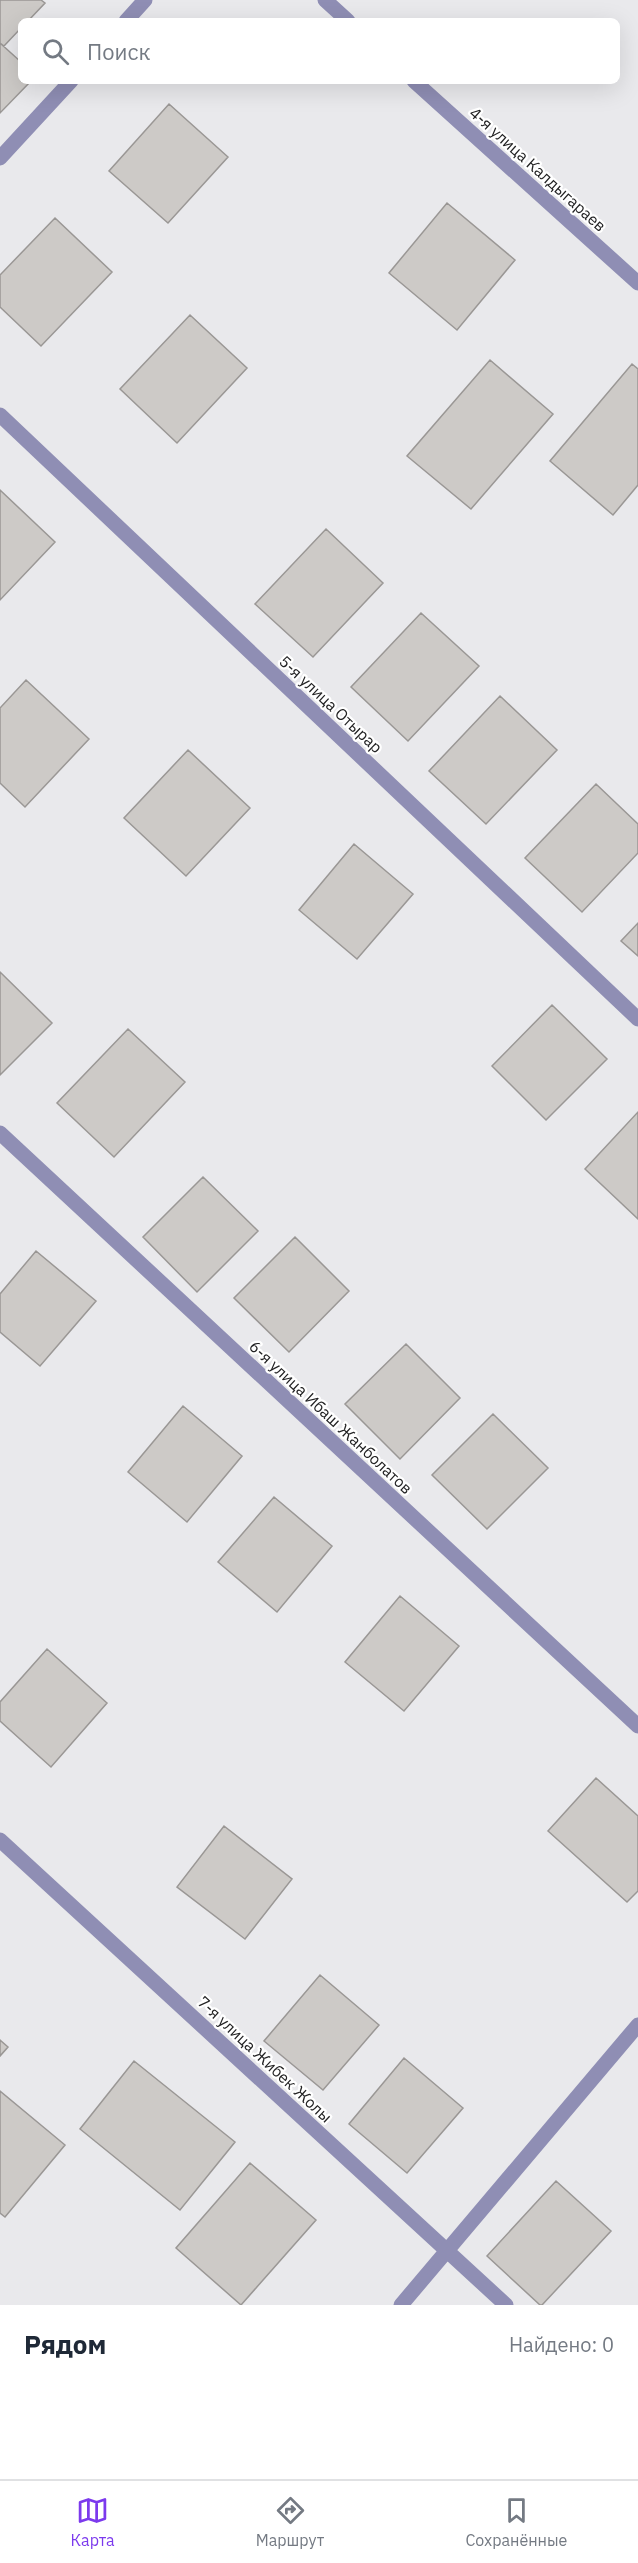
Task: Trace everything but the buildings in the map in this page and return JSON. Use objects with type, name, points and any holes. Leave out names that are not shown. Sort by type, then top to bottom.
[{"type":"street","points":[[129,18],[145,0]]},
{"type":"street","points":[[325,0],[345,18]]},
{"type":"street","points":[[0,158],[68,84]]},
{"type":"street","name":"4-я улица Калдыгараев","points":[[417,84],[638,283]]},
{"type":"street","name":"5-я улица Отырар","points":[[0,415],[638,1019]]},
{"type":"street","name":"6-я улица Ибаш Жанболатов","points":[[0,1133],[638,1726]]},
{"type":"street","name":"7-я улица Жибек Жолы","points":[[0,1840],[506,2305]]},
{"type":"street","points":[[401,2305],[638,2025]]}]
